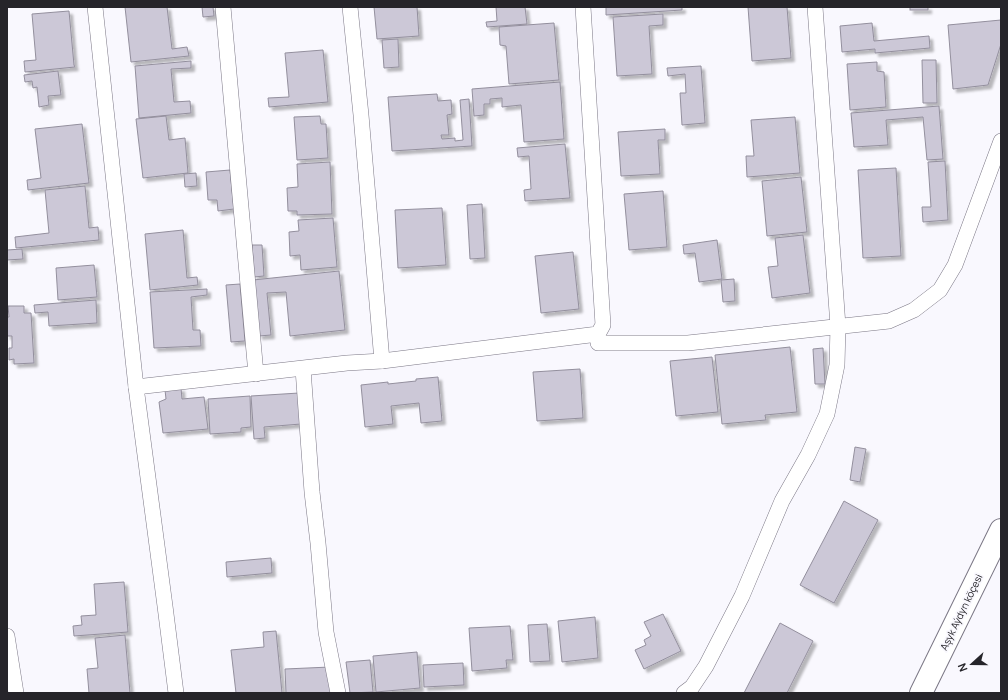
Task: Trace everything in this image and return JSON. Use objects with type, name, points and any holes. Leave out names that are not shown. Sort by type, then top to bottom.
[{"type":"main road","name":"Aşyk Aýdyn köçesi","points":[[921,693],[1001,530]]},
{"type":"street","points":[[95,7],[136,388],[176,693]]},
{"type":"street","points":[[224,7],[256,374]]},
{"type":"street","points":[[350,7],[361,115],[382,361]]},
{"type":"street","points":[[583,7],[603,325],[598,334],[598,343],[688,343],[889,321],[914,310],[940,290],[954,265],[1001,141]]},
{"type":"street","points":[[684,693],[692,687],[706,666],[742,596],[782,501],[808,455],[827,414],[837,365],[838,326],[815,7]]},
{"type":"street","points":[[136,388],[347,363],[382,361],[598,334]]},
{"type":"street","points":[[303,369],[312,492],[326,632],[338,693]]},
{"type":"street","points":[[7,636],[16,693]]},
{"type":"building","points":[[125,7],[167,7],[172,49],[187,47],[189,56],[131,62]]},
{"type":"building","points":[[202,7],[213,7],[214,16],[203,17]]},
{"type":"building","points":[[374,7],[417,7],[419,36],[377,39]]},
{"type":"building","points":[[496,7],[525,7],[527,24],[487,27],[486,22],[497,21]]},
{"type":"building","points":[[606,7],[682,7],[682,10],[606,15]]},
{"type":"building","points":[[748,7],[787,7],[791,58],[752,61]]},
{"type":"building","points":[[910,7],[928,7],[928,10],[910,10]]},
{"type":"building","points":[[69,11],[75,67],[25,72],[24,61],[36,60],[32,14]]},
{"type":"building","points":[[663,14],[663,25],[649,26],[652,74],[617,76],[613,17]]},
{"type":"building","points":[[1001,20],[1001,44],[988,85],[953,89],[948,25]]},
{"type":"building","points":[[554,23],[559,80],[509,84],[506,46],[500,45],[499,27]]},
{"type":"building","points":[[872,23],[874,41],[929,36],[930,48],[875,53],[875,49],[842,52],[840,26]]},
{"type":"building","points":[[398,39],[399,67],[384,68],[382,40]]},
{"type":"building","points":[[323,50],[328,102],[269,107],[268,98],[289,97],[285,53]]},
{"type":"building","points":[[922,60],[936,60],[937,103],[923,103]]},
{"type":"building","points":[[191,61],[191,68],[171,69],[174,102],[190,101],[191,113],[139,118],[135,66]]},
{"type":"building","points":[[877,62],[877,71],[884,72],[886,107],[850,110],[847,64]]},
{"type":"building","points":[[701,66],[705,123],[682,125],[680,93],[686,93],[685,74],[668,76],[667,68]]},
{"type":"building","points":[[58,71],[61,95],[48,96],[49,105],[39,107],[37,87],[33,88],[32,81],[25,82],[24,75]]},
{"type":"building","points":[[560,82],[564,139],[524,142],[521,105],[502,107],[502,98],[490,99],[490,104],[484,104],[484,115],[474,116],[472,89]]},
{"type":"building","points":[[437,94],[438,101],[451,100],[452,114],[447,115],[449,135],[441,135],[442,139],[455,138],[455,141],[463,140],[460,100],[469,99],[472,146],[392,151],[388,97]]},
{"type":"building","points":[[939,106],[943,159],[927,160],[923,117],[886,120],[888,145],[854,147],[851,113]]},
{"type":"building","points":[[166,116],[169,140],[185,138],[188,173],[143,178],[136,119]]},
{"type":"building","points":[[320,116],[321,124],[326,124],[328,158],[297,160],[294,117]]},
{"type":"building","points":[[795,117],[800,173],[747,177],[746,156],[754,156],[751,120]]},
{"type":"building","points":[[82,124],[89,183],[28,190],[27,180],[41,178],[35,129]]},
{"type":"building","points":[[665,129],[665,140],[658,140],[660,174],[621,176],[618,132]]},
{"type":"building","points":[[565,144],[570,198],[525,201],[524,190],[531,189],[529,156],[518,157],[517,148]]},
{"type":"building","points":[[945,161],[948,220],[923,222],[922,207],[931,207],[928,162]]},
{"type":"building","points":[[330,162],[332,214],[297,215],[297,211],[288,211],[287,188],[298,187],[297,164]]},
{"type":"building","points":[[896,168],[901,256],[863,258],[858,170]]},
{"type":"building","points":[[230,170],[234,209],[218,211],[217,200],[208,200],[206,172]]},
{"type":"building","points":[[196,173],[197,186],[185,187],[184,174]]},
{"type":"building","points":[[801,177],[807,232],[767,236],[762,181]]},
{"type":"building","points":[[85,186],[89,228],[98,227],[99,240],[16,248],[15,237],[49,233],[45,190]]},
{"type":"building","points":[[663,191],[667,247],[629,250],[624,194]]},
{"type":"building","points":[[482,204],[485,258],[470,259],[467,205]]},
{"type":"building","points":[[442,208],[446,265],[398,268],[395,210]]},
{"type":"building","points":[[333,218],[337,267],[301,270],[300,255],[290,256],[289,232],[299,231],[298,220]]},
{"type":"building","points":[[183,230],[187,278],[197,277],[198,285],[150,290],[145,234]]},
{"type":"building","points":[[803,235],[810,293],[772,298],[768,267],[778,266],[775,238]]},
{"type":"building","points":[[717,240],[722,279],[699,282],[695,253],[684,254],[683,245]]},
{"type":"building","points":[[252,245],[262,245],[264,276],[254,277]]},
{"type":"building","points":[[22,249],[23,259],[7,260],[7,250]]},
{"type":"building","points":[[573,252],[579,309],[541,313],[535,256]]},
{"type":"building","points":[[94,265],[97,297],[58,300],[56,268]]},
{"type":"building","points":[[339,271],[345,330],[290,336],[286,292],[267,293],[271,335],[259,336],[253,280]]},
{"type":"building","points":[[734,279],[735,301],[723,302],[721,280]]},
{"type":"building","points":[[240,284],[245,341],[231,342],[226,285]]},
{"type":"building","points":[[207,289],[207,295],[191,297],[193,330],[200,330],[201,346],[154,348],[150,292]]},
{"type":"building","points":[[96,300],[97,323],[49,326],[48,312],[35,313],[34,305]]},
{"type":"building","points":[[8,306],[24,306],[24,313],[31,313],[34,363],[14,364],[14,359],[9,360],[9,348],[12,348],[12,336],[7,336],[7,317],[9,317]]},
{"type":"building","points":[[790,347],[797,412],[765,415],[766,420],[722,424],[715,355]]},
{"type":"building","points":[[823,348],[825,384],[815,384],[813,349]]},
{"type":"building","points":[[712,357],[718,412],[676,416],[670,361]]},
{"type":"building","points":[[580,369],[583,418],[537,421],[533,372]]},
{"type":"building","points":[[438,377],[442,421],[421,423],[419,403],[391,406],[393,424],[365,427],[361,385],[388,382],[388,384]]},
{"type":"building","points":[[181,388],[182,399],[204,397],[208,429],[163,433],[159,402],[166,399],[165,390]]},
{"type":"building","points":[[299,393],[301,424],[264,427],[265,438],[254,439],[251,396]]},
{"type":"building","points":[[250,396],[251,427],[241,428],[241,432],[210,434],[208,399]]},
{"type":"building","points":[[855,447],[866,449],[860,482],[850,480]]},
{"type":"building","points":[[844,501],[878,520],[834,603],[800,585]]},
{"type":"building","points":[[271,558],[272,573],[227,577],[226,562]]},
{"type":"building","points":[[124,582],[128,632],[74,636],[73,626],[82,625],[81,616],[96,615],[94,584]]},
{"type":"building","points":[[663,614],[681,651],[644,669],[635,650],[646,645],[644,640],[651,636],[644,622]]},
{"type":"building","points":[[595,617],[598,658],[562,662],[558,621]]},
{"type":"building","points":[[780,623],[813,641],[787,693],[744,693]]},
{"type":"building","points":[[547,624],[550,661],[530,662],[528,625]]},
{"type":"building","points":[[510,626],[513,660],[506,660],[507,668],[472,671],[469,628]]},
{"type":"building","points":[[276,631],[282,693],[236,693],[231,650],[264,647],[263,632]]},
{"type":"building","points":[[125,635],[130,693],[89,693],[87,669],[98,668],[95,638]]},
{"type":"building","points":[[417,652],[420,688],[376,692],[373,656]]},
{"type":"building","points":[[370,660],[373,692],[350,693],[346,662]]},
{"type":"building","points":[[463,663],[464,685],[424,687],[423,665]]},
{"type":"building","points":[[330,667],[331,693],[286,693],[285,669]]}]
